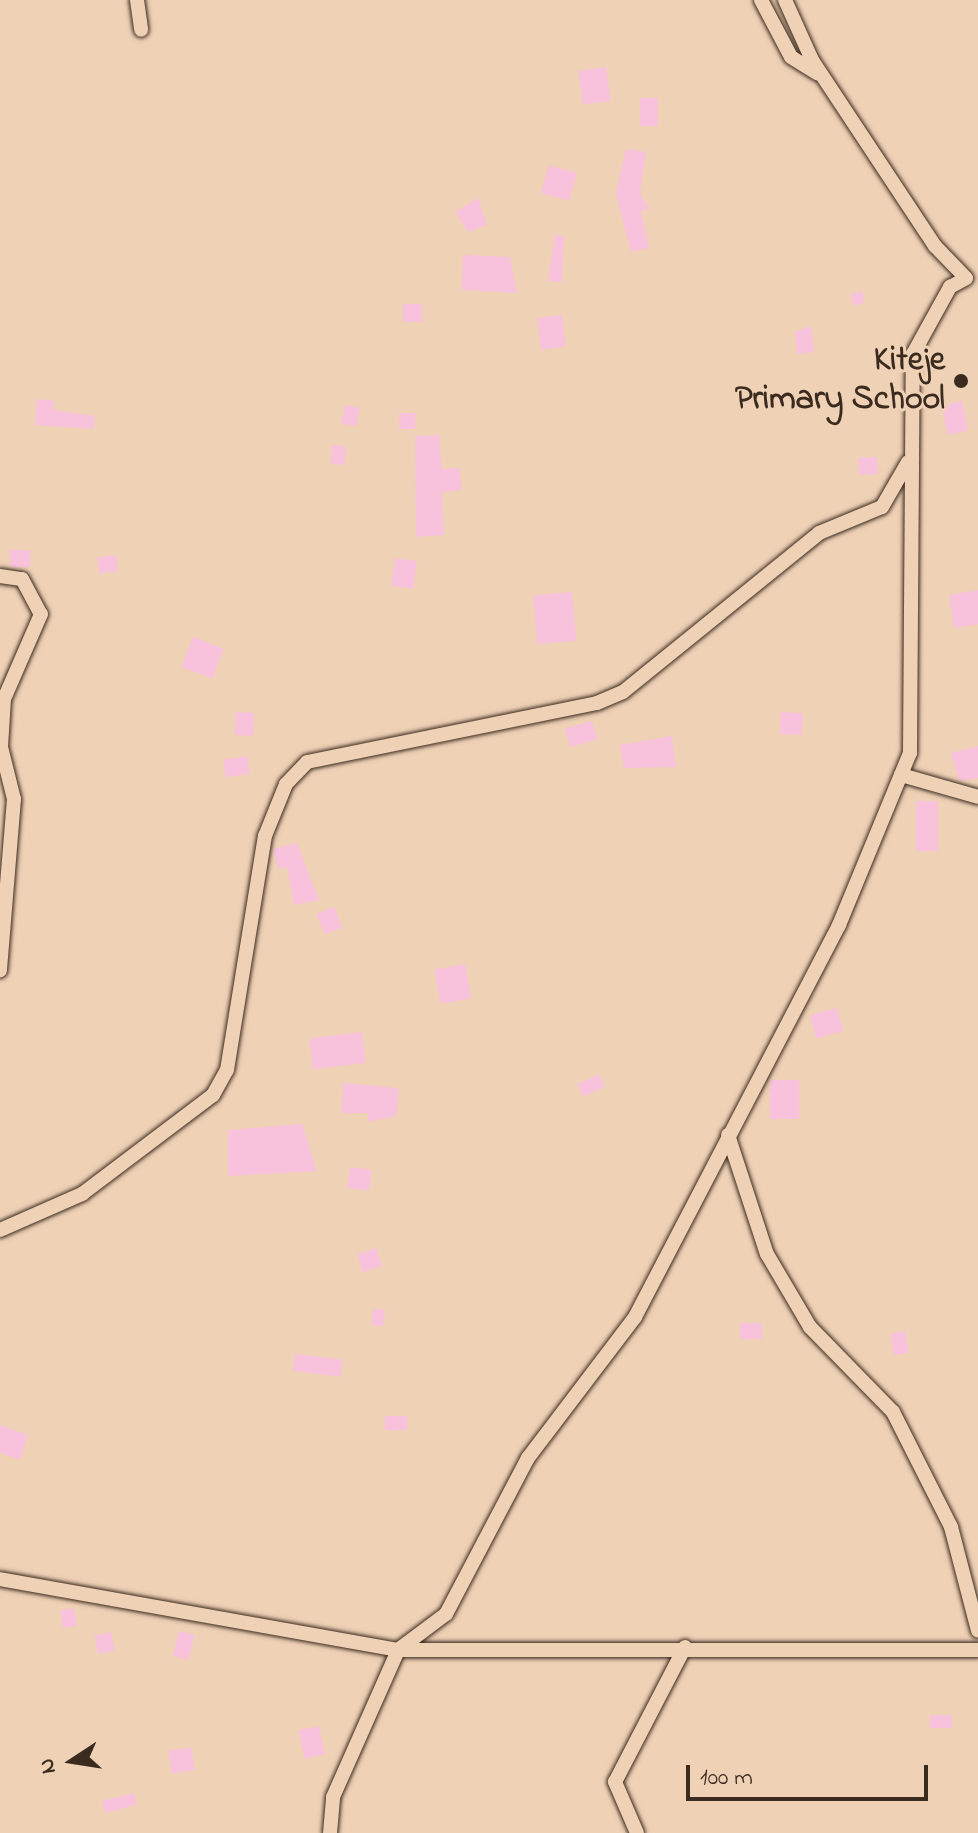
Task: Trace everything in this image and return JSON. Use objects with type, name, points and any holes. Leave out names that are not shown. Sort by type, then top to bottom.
[{"type":"street","points":[[137,0],[141,30]]},
{"type":"street","points":[[761,0],[791,57],[823,77]]},
{"type":"street","points":[[330,1833],[333,1797],[398,1650],[446,1614],[528,1458],[635,1317],[839,925],[901,775],[914,714],[908,462],[913,354],[950,287],[972,280],[935,246],[823,77],[785,0]]},
{"type":"street","points":[[0,1230],[82,1194],[213,1095],[227,1070],[265,836],[286,784],[307,762],[623,692],[819,533],[882,507],[908,462]]},
{"type":"street","points":[[0,576],[22,579],[41,614],[4,699],[1,747],[14,799],[0,970]]},
{"type":"street","points":[[901,775],[978,797]]},
{"type":"street","points":[[728,1135],[767,1254],[810,1327],[893,1412],[951,1527],[978,1631]]},
{"type":"street","points":[[0,1579],[398,1650],[685,1647],[978,1650]]},
{"type":"street","points":[[637,1833],[615,1782],[685,1647]]},
{"type":"building","points":[[606,67],[611,101],[583,105],[578,71]]},
{"type":"building","points":[[640,98],[658,98],[658,126],[640,126]]},
{"type":"building","points":[[626,149],[646,152],[640,193],[649,209],[641,211],[649,248],[631,252],[616,193]]},
{"type":"building","points":[[549,165],[577,173],[569,201],[541,193]]},
{"type":"building","points":[[478,198],[487,225],[468,232],[455,212]]},
{"type":"building","points":[[555,235],[564,236],[562,282],[548,281]]},
{"type":"building","points":[[463,255],[510,257],[517,293],[462,290]]},
{"type":"building","points":[[862,291],[865,303],[853,306],[850,294]]},
{"type":"building","points":[[403,304],[422,304],[422,322],[403,322]]},
{"type":"building","points":[[562,315],[566,347],[541,350],[537,318]]},
{"type":"building","points":[[811,326],[814,352],[797,354],[795,332]]},
{"type":"building","points":[[37,399],[54,401],[53,410],[95,416],[93,429],[35,425]]},
{"type":"building","points":[[962,401],[968,430],[948,435],[941,405]]},
{"type":"building","points":[[345,405],[360,408],[356,427],[341,424]]},
{"type":"building","points":[[399,413],[415,413],[415,429],[399,429]]},
{"type":"building","points":[[439,435],[442,469],[460,468],[461,490],[442,492],[444,535],[416,537],[415,436]]},
{"type":"building","points":[[332,445],[346,446],[345,465],[331,464]]},
{"type":"building","points":[[877,457],[878,474],[859,475],[858,458]]},
{"type":"building","points":[[10,550],[30,550],[30,567],[10,567]]},
{"type":"building","points":[[116,555],[118,571],[99,573],[97,557]]},
{"type":"building","points":[[395,558],[417,561],[413,589],[391,586]]},
{"type":"building","points":[[978,590],[978,624],[954,628],[949,595]]},
{"type":"building","points":[[572,592],[576,641],[537,644],[533,595]]},
{"type":"building","points":[[193,637],[224,649],[212,679],[182,667]]},
{"type":"building","points":[[236,712],[254,713],[253,736],[235,735]]},
{"type":"building","points":[[781,712],[803,713],[802,735],[780,734]]},
{"type":"building","points":[[592,721],[597,739],[570,747],[565,729]]},
{"type":"building","points":[[672,736],[676,767],[624,768],[620,745]]},
{"type":"building","points":[[978,746],[978,778],[959,781],[951,753]]},
{"type":"building","points":[[247,756],[250,774],[226,778],[223,760]]},
{"type":"building","points":[[916,801],[938,801],[938,851],[916,851]]},
{"type":"building","points":[[297,843],[319,900],[294,905],[287,867],[278,869],[273,849]]},
{"type":"building","points":[[334,907],[342,927],[325,935],[316,914]]},
{"type":"building","points":[[465,964],[471,998],[441,1004],[434,969]]},
{"type":"building","points":[[837,1008],[843,1031],[816,1038],[810,1015]]},
{"type":"building","points":[[362,1032],[366,1063],[313,1069],[309,1038]]},
{"type":"building","points":[[599,1074],[605,1087],[583,1097],[577,1084]]},
{"type":"building","points":[[770,1080],[799,1080],[799,1119],[770,1119]]},
{"type":"building","points":[[343,1083],[399,1088],[396,1116],[368,1122],[368,1113],[342,1113]]},
{"type":"building","points":[[302,1124],[317,1171],[228,1176],[228,1130]]},
{"type":"building","points":[[350,1167],[372,1170],[369,1191],[347,1188]]},
{"type":"building","points":[[376,1248],[382,1266],[363,1272],[357,1254]]},
{"type":"building","points":[[373,1309],[385,1310],[384,1326],[372,1325]]},
{"type":"building","points":[[740,1323],[762,1323],[762,1339],[740,1339]]},
{"type":"building","points":[[905,1331],[909,1353],[894,1355],[890,1334]]},
{"type":"building","points":[[295,1354],[343,1360],[341,1377],[293,1371]]},
{"type":"building","points":[[385,1416],[407,1416],[407,1430],[385,1430]]},
{"type":"building","points":[[0,1425],[28,1435],[20,1460],[0,1453]]},
{"type":"building","points":[[74,1608],[77,1626],[63,1628],[60,1610]]},
{"type":"building","points":[[179,1631],[195,1635],[188,1660],[173,1656]]},
{"type":"building","points":[[111,1632],[115,1651],[98,1654],[94,1636]]},
{"type":"building","points":[[930,1715],[952,1715],[952,1728],[930,1728]]},
{"type":"building","points":[[319,1726],[325,1754],[304,1759],[298,1730]]},
{"type":"building","points":[[191,1747],[195,1770],[172,1774],[168,1751]]},
{"type":"building","points":[[134,1793],[137,1805],[105,1813],[102,1801]]},
{"type":"place","name":"Kiteje Primary School","points":[[961,381]]}]
